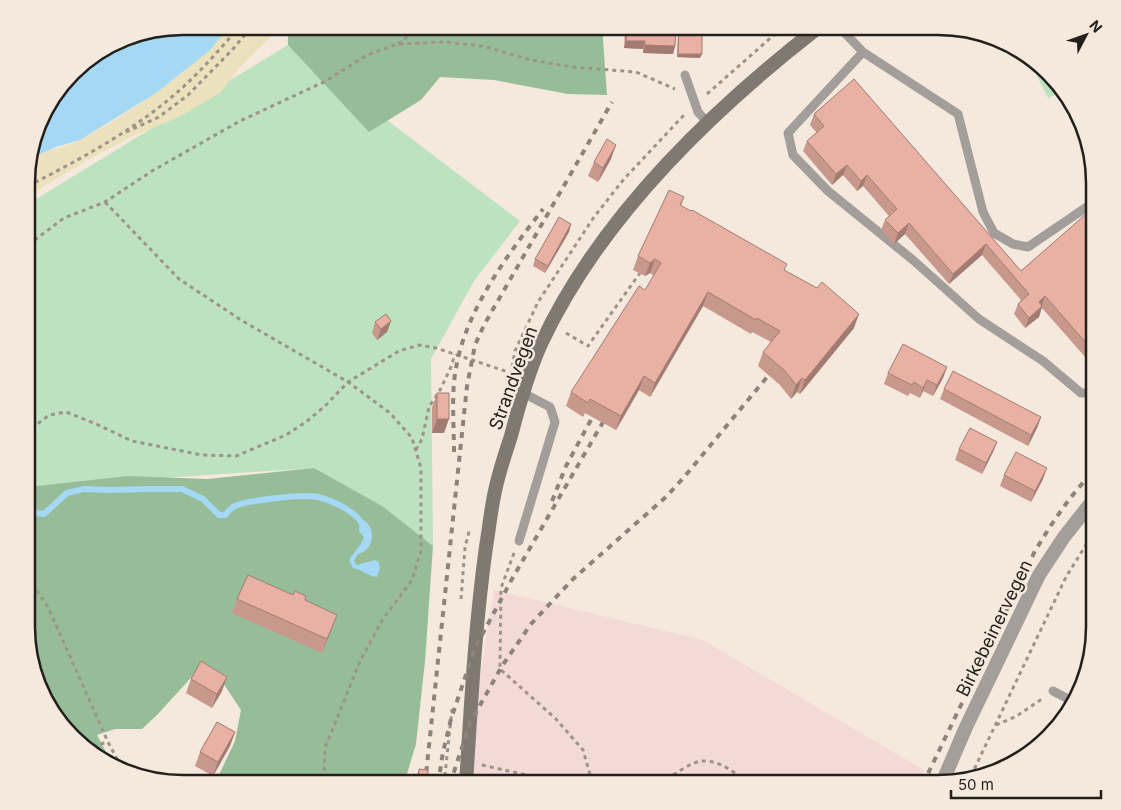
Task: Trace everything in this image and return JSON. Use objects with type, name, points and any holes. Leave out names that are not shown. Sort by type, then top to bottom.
[{"type":"main road","name":"Strandvegen","points":[[467,775],[480,589],[495,491],[523,393],[541,345],[596,251],[669,161],[708,123],[808,35]]},
{"type":"street","name":"Birkebeinervegen","points":[[946,775],[966,727],[1039,575],[1064,537],[1086,509]]},
{"type":"lane","points":[[847,35],[863,52],[958,114],[983,212],[994,233],[1013,244],[1028,247],[1086,207]]},
{"type":"lane","points":[[863,52],[788,133],[793,156],[828,191],[913,260],[978,319],[1042,361],[1081,393],[1086,393]]},
{"type":"lane","points":[[685,75],[698,112],[708,123]]},
{"type":"lane","points":[[519,541],[555,422],[550,407],[523,393]]},
{"type":"lane","points":[[1053,691],[1067,699]]},
{"type":"path","points":[[35,182],[117,136],[152,112],[182,88],[232,35]]},
{"type":"path","points":[[117,136],[159,117],[188,95],[245,35]]},
{"type":"path","points":[[35,241],[64,218],[105,202],[152,171],[240,121],[326,81],[367,55],[398,44],[410,35]]},
{"type":"path","points":[[398,44],[445,42],[482,46],[531,60],[636,72],[681,92],[695,105],[773,35]]},
{"type":"path","points":[[105,202],[179,279],[241,320],[348,382],[390,413],[412,438],[421,468],[421,551],[412,580],[383,619],[360,661],[325,748],[324,775]]},
{"type":"path","points":[[566,333],[588,346],[640,273]]},
{"type":"path","points":[[35,426],[49,415],[66,412],[94,422],[132,441],[202,454],[236,456],[286,435],[306,422],[325,406],[348,382],[399,351],[420,345],[455,354],[511,373]]},
{"type":"path","points":[[416,450],[422,439],[430,407],[440,390],[455,354]]},
{"type":"path","points":[[519,541],[507,569],[502,588],[500,669],[556,719],[583,750],[590,775]]},
{"type":"path","points":[[974,770],[1066,577],[1086,545]]},
{"type":"path","points":[[35,588],[48,607],[117,759]]},
{"type":"path","points":[[995,726],[1017,716],[1053,691]]},
{"type":"path","points":[[95,745],[108,742]]},
{"type":"path","points":[[675,775],[702,761],[730,769],[737,775]]},
{"type":"path","points":[[479,764],[527,775]]},
{"type":"shaded area","points":[[494,590],[703,640],[924,770],[922,775],[473,775],[479,683]]},
{"type":"green space","points":[[288,35],[603,35],[607,95],[568,94],[494,80],[440,77],[421,100],[369,132],[288,45]]},
{"type":"green space","points":[[288,45],[520,221],[474,281],[431,359],[433,546],[314,468],[35,487],[35,200]]},
{"type":"green space","points":[[1035,71],[1043,78],[1056,94],[1048,98]]},
{"type":"green space","points":[[314,468],[382,506],[433,546],[425,661],[416,744],[407,775],[219,775],[235,741],[241,710],[221,680],[198,670],[142,729],[115,729],[97,735],[107,754],[78,732],[55,701],[43,675],[35,637],[35,486],[128,476],[207,479]]},
{"type":"sand","points":[[222,35],[270,35],[270,38],[240,67],[221,92],[181,116],[131,137],[86,161],[35,192],[38,155],[82,139],[123,115],[180,74]]},
{"type":"water","points":[[173,35],[222,35],[209,51],[156,93],[80,140],[38,155],[43,135],[55,109],[72,85],[101,60],[126,46],[154,38]]},
{"type":"water","points":[[359,518],[369,525],[372,536],[368,547],[364,552],[358,554],[354,561],[357,565],[375,560],[379,562],[380,568],[377,577],[353,568],[349,560],[364,537],[359,531]]},
{"type":"building","points":[[626,35],[676,35],[675,46],[645,45],[645,41],[626,41]]},
{"type":"building","points":[[679,35],[702,35],[702,54],[678,54]]},
{"type":"building","points":[[854,79],[1021,271],[1086,214],[1086,343],[1045,296],[1039,302],[1042,306],[1029,318],[1018,304],[1029,294],[986,244],[953,274],[909,223],[898,233],[885,220],[897,209],[867,175],[861,181],[847,165],[836,174],[807,141],[824,126],[814,114]]},
{"type":"building","points":[[607,139],[616,145],[603,168],[594,162]]},
{"type":"building","points":[[669,190],[684,197],[680,205],[787,264],[784,270],[817,288],[822,282],[859,314],[805,380],[802,378],[796,385],[785,371],[763,352],[780,331],[757,318],[756,320],[708,292],[655,383],[644,376],[621,416],[590,399],[588,403],[571,392],[639,286],[645,290],[661,263],[655,259],[650,263],[638,256]]},
{"type":"building","points":[[559,217],[571,224],[548,266],[535,259]]},
{"type":"building","points":[[386,314],[391,321],[381,329],[375,322]]},
{"type":"building","points":[[903,344],[947,367],[937,385],[927,380],[923,388],[914,382],[912,385],[888,373]]},
{"type":"building","points":[[953,371],[1041,417],[1031,435],[944,389]]},
{"type":"building","points":[[437,393],[449,393],[449,419],[437,419]]},
{"type":"building","points":[[970,428],[997,442],[986,463],[959,449]]},
{"type":"building","points":[[1016,452],[1047,468],[1035,491],[1004,475]]},
{"type":"building","points":[[248,575],[293,595],[295,591],[306,596],[305,600],[337,615],[327,639],[237,599]]},
{"type":"building","points":[[201,661],[227,677],[217,694],[191,679]]},
{"type":"building","points":[[217,722],[235,732],[218,762],[200,752]]},
{"type":"building","points":[[419,769],[428,770],[428,775],[418,775]]},
{"type":"waterway","points":[[35,513],[44,514],[67,493],[84,489],[182,489],[203,499],[219,515],[225,515],[233,507],[249,502],[288,497],[318,497],[344,507],[355,515],[363,525]]},
{"type":"railway","points":[[426,775],[467,386],[475,345],[484,325],[612,102]]},
{"type":"railway","points":[[454,452],[454,378],[461,346],[469,325],[490,284],[543,209]]},
{"type":"railway","points":[[453,775],[470,723],[502,666],[531,624],[573,579],[667,496],[777,365]]},
{"type":"railway","points":[[552,501],[566,466],[599,405]]},
{"type":"railway","points":[[439,775],[451,719],[475,648],[512,579],[610,410]]},
{"type":"railway","points":[[927,775],[1035,551],[1062,510],[1086,480]]}]
